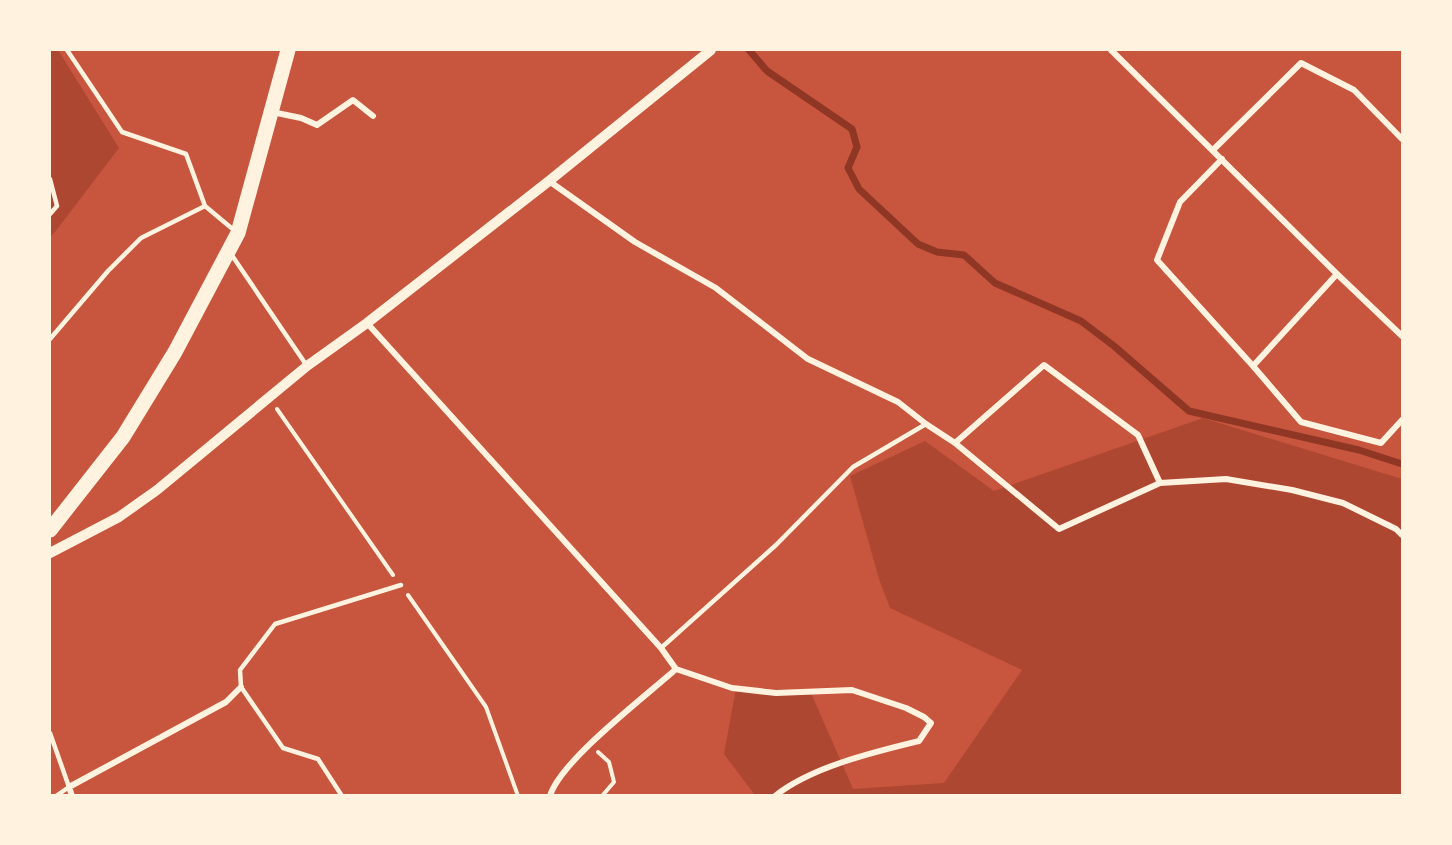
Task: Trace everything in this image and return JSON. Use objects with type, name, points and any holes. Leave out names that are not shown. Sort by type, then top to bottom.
[{"type":"main road","points":[[50,530],[123,437],[175,352],[238,234],[288,50]]},
{"type":"street","points":[[50,553],[119,517],[157,490],[307,366],[367,323],[549,181],[711,50]]},
{"type":"street","points":[[1116,51],[1337,274],[1402,336]]},
{"type":"street","points":[[1213,150],[1301,63],[1354,90],[1402,139]]},
{"type":"street","points":[[271,112],[301,118],[317,125],[353,100],[373,116]]},
{"type":"street","points":[[1222,159],[1180,202],[1157,261],[1301,422],[1381,443],[1402,420]]},
{"type":"street","points":[[549,181],[635,242],[716,288],[808,359],[898,402],[955,443],[1059,529],[1160,483],[1226,479],[1292,490],[1343,503],[1396,529],[1402,536]]},
{"type":"street","points":[[1253,366],[1337,274]]},
{"type":"street","points":[[367,323],[662,648],[676,669],[732,688],[776,693],[852,690],[906,708],[932,723],[919,741],[868,753],[790,783],[775,795]]},
{"type":"street","points":[[955,443],[1044,365],[1138,435],[1160,483]]},
{"type":"street","points":[[550,795],[553,786],[590,744],[676,669]]},
{"type":"street","points":[[72,795],[69,787],[226,702],[241,687]]},
{"type":"lane","points":[[67,50],[122,132],[186,154],[205,206],[238,234]]},
{"type":"lane","points":[[50,179],[57,206],[50,214]]},
{"type":"lane","points":[[50,339],[108,271],[141,238],[205,206]]},
{"type":"lane","points":[[229,251],[307,366]]},
{"type":"lane","points":[[662,648],[776,545],[853,467],[926,424]]},
{"type":"lane","points":[[342,795],[318,759],[283,748],[241,687],[240,670],[275,624],[401,585]]},
{"type":"lane","points":[[50,733],[69,787],[56,795]]},
{"type":"path","points":[[590,744],[609,762],[614,782],[602,795]]},
{"type":"shaded area","points":[[50,50],[58,50],[119,148],[50,237]]},
{"type":"shaded area","points":[[1203,418],[1402,479],[1402,795],[755,795],[724,754],[736,688],[811,693],[853,789],[944,783],[1022,670],[890,608],[879,579],[850,476],[925,441],[994,491]]},
{"type":"waterway","points":[[749,50],[767,71],[852,129],[857,147],[848,168],[859,189],[918,244],[937,252],[964,255],[995,283],[1081,321],[1114,346],[1189,411],[1359,450],[1402,464]]}]
